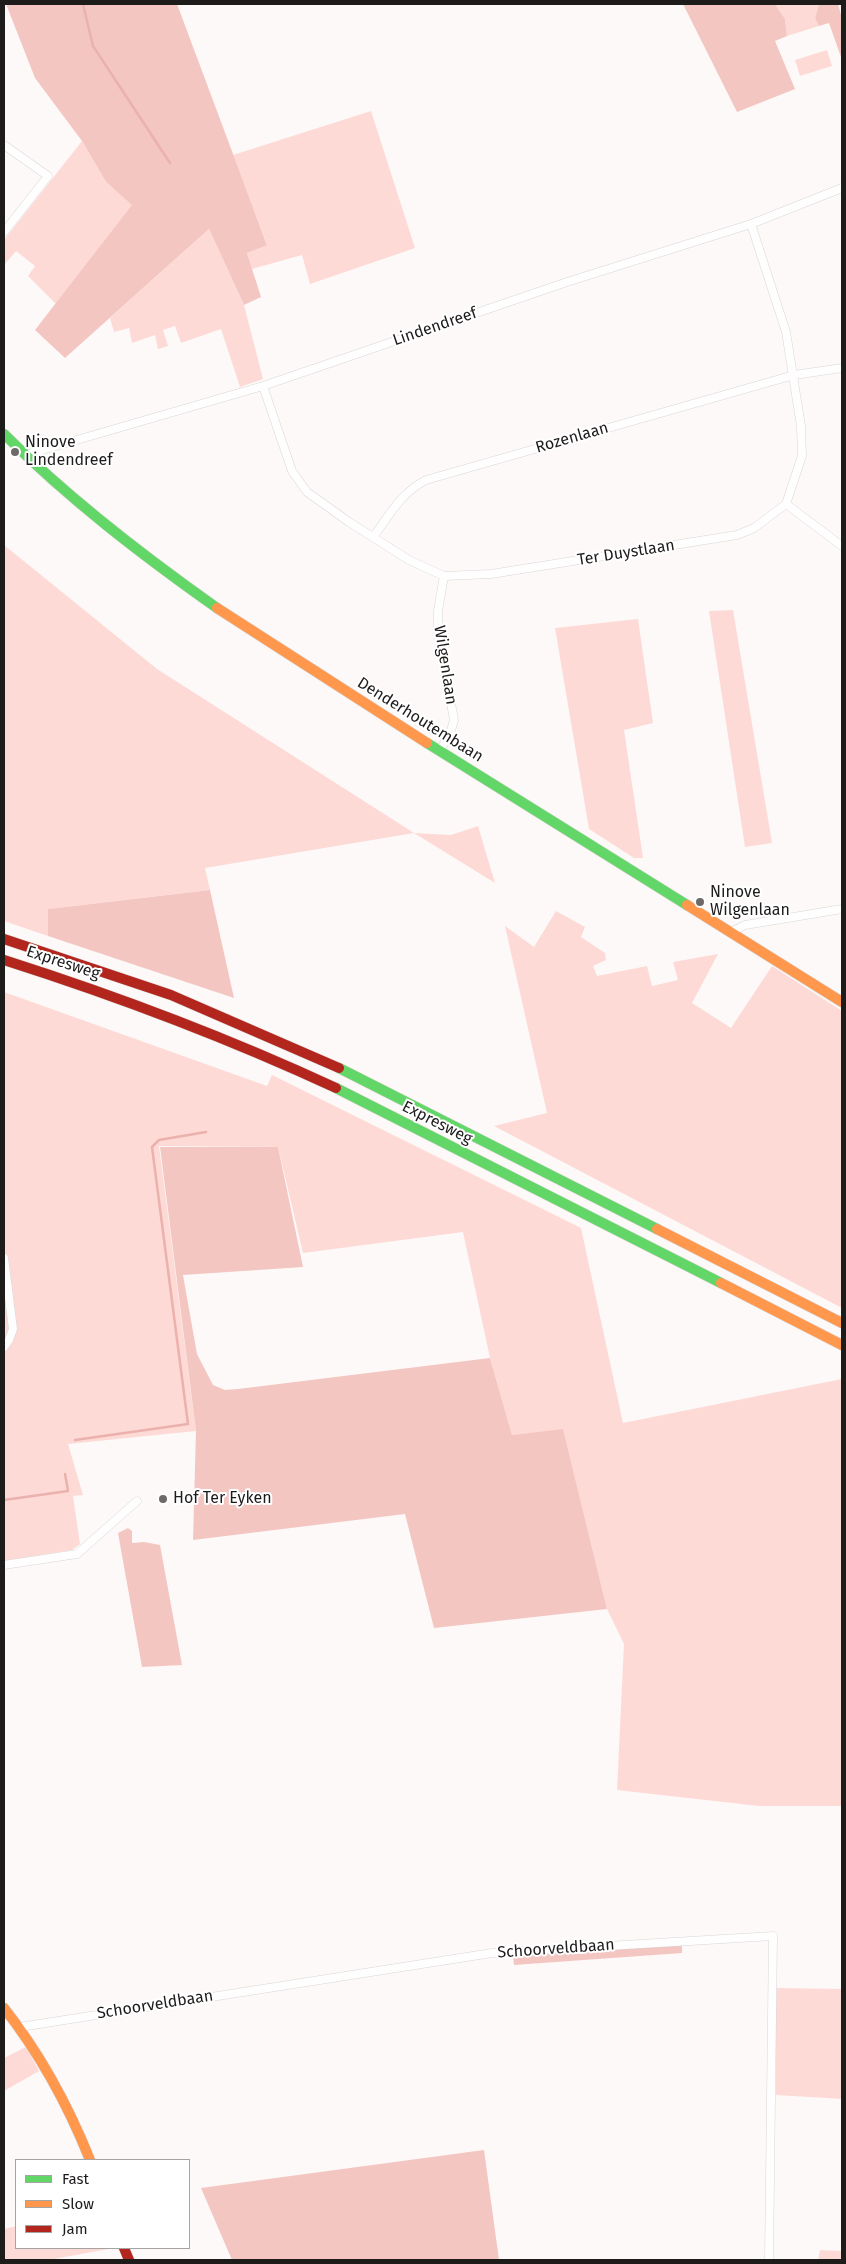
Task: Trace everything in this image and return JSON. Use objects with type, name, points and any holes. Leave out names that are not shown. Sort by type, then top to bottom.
[{"type":"main road","name":"Denderhoutembaan","points":[[4,434],[25,455],[134,548],[216,607],[332,683],[842,1002]]},
{"type":"main road","name":"Expresweg","points":[[4,939],[172,995],[354,1075],[842,1322]]},
{"type":"main road","name":"Expresweg","points":[[4,960],[98,990],[263,1054],[349,1094],[842,1345]]},
{"type":"main road","points":[[4,2008],[20,2027],[52,2074],[72,2115],[90,2159]]},
{"type":"street","points":[[4,145],[48,176],[4,232]]},
{"type":"street","name":"Lindendreef","points":[[25,455],[263,386],[567,282],[751,224],[842,188]]},
{"type":"street","points":[[751,224],[786,332],[801,426],[802,456],[786,504],[842,546]]},
{"type":"street","name":"Rozenlaan","points":[[374,536],[404,495],[412,487],[426,480],[794,375],[842,368]]},
{"type":"street","name":"Ter Duystlaan","points":[[263,386],[287,458],[298,482],[316,500],[409,560],[444,576],[491,574],[714,540],[737,535],[754,528],[786,504]]},
{"type":"street","name":"Wilgenlaan","points":[[440,750],[450,734],[454,720],[438,632],[438,611],[444,576]]},
{"type":"street","points":[[731,932],[745,925],[842,909]]},
{"type":"street","points":[[4,1258],[13,1329],[4,1347]]},
{"type":"street","points":[[4,1565],[77,1554],[137,1502]]},
{"type":"street","name":"Schoorveldbaan","points":[[20,2027],[492,1953],[773,1936],[769,2260]]},
{"type":"shaded area","points":[[6,4],[177,4],[267,245],[247,253],[261,297],[244,305],[209,229],[65,358],[35,330],[132,205],[106,182],[82,141],[35,78]]},
{"type":"shaded area","points":[[683,4],[775,4],[785,19],[787,36],[775,41],[795,89],[737,112]]},
{"type":"shaded area","points":[[775,4],[819,4],[815,18],[819,26],[787,36],[785,19]]},
{"type":"shaded area","points":[[819,4],[838,4],[842,18],[842,60],[829,23],[819,26],[815,18]]},
{"type":"shaded area","points":[[827,50],[832,66],[800,76],[795,60]]},
{"type":"shaded area","points":[[371,111],[415,248],[310,284],[302,255],[252,269],[247,253],[267,244],[233,155]]},
{"type":"shaded area","points":[[82,141],[106,182],[133,205],[56,304],[28,276],[35,266],[16,251],[4,265],[4,240]]},
{"type":"shaded area","points":[[209,229],[244,305],[263,379],[240,387],[221,329],[181,343],[175,326],[163,330],[168,346],[158,349],[155,335],[132,343],[129,328],[114,332],[110,318]]},
{"type":"shaded area","points":[[4,545],[157,669],[414,833],[205,868],[210,890],[48,909],[48,936],[4,921]]},
{"type":"shaded area","points":[[733,610],[772,843],[745,847],[709,611]]},
{"type":"shaded area","points":[[638,619],[653,723],[624,730],[643,858],[634,858],[589,829],[555,628]]},
{"type":"shaded area","points":[[478,826],[495,883],[414,833],[451,835]]},
{"type":"shaded area","points":[[210,890],[234,998],[48,936],[48,909]]},
{"type":"shaded area","points":[[556,911],[585,927],[581,937],[605,953],[606,960],[593,966],[597,976],[647,966],[652,986],[678,980],[673,962],[718,954],[692,1003],[731,1028],[772,966],[842,1011],[842,1308],[494,1126],[547,1113],[505,926],[534,947]]},
{"type":"shaded area","points":[[4,992],[267,1086],[272,1075],[581,1228],[623,1423],[842,1379],[842,1806],[759,1806],[617,1790],[624,1644],[607,1609],[563,1430],[512,1435],[490,1358],[463,1232],[303,1253],[278,1147],[159,1146],[196,1431],[68,1444],[83,1495],[73,1496],[80,1544],[72,1550],[4,1561]]},
{"type":"shaded area","points":[[160,1147],[278,1147],[303,1267],[183,1275],[197,1354],[213,1385],[225,1390],[238,1389],[490,1358],[512,1435],[563,1429],[607,1609],[434,1628],[405,1514],[193,1540],[196,1431]]},
{"type":"shaded area","points":[[128,1528],[132,1531],[132,1543],[144,1542],[160,1545],[182,1665],[142,1667],[118,1533]]},
{"type":"shaded area","points":[[682,1942],[682,1953],[514,1965],[513,1955]]},
{"type":"shaded area","points":[[776,1988],[842,1989],[842,2099],[776,2095]]},
{"type":"shaded area","points":[[26,2047],[39,2071],[4,2091],[4,2058]]},
{"type":"shaded area","points":[[484,2150],[499,2260],[232,2260],[201,2188]]},
{"type":"shaded area","points":[[15,2226],[15,2249],[109,2249],[49,2260],[4,2260],[4,2229]]},
{"type":"shaded area","points":[[820,2250],[842,2251],[842,2260],[818,2260]]},
{"type":"waterway","points":[[83,4],[93,46],[170,163]]},
{"type":"waterway","points":[[75,1440],[188,1424],[152,1147],[159,1140],[206,1132]]},
{"type":"waterway","points":[[4,1500],[68,1491],[65,1474]]},
{"type":"traffic: fast","points":[[4,434],[80,504],[161,568],[217,608]]},
{"type":"traffic: fast","points":[[427,743],[687,905]]},
{"type":"traffic: fast","points":[[339,1068],[657,1229]]},
{"type":"traffic: fast","points":[[336,1088],[721,1283]]},
{"type":"traffic: slow","points":[[217,608],[427,743]]},
{"type":"traffic: slow","points":[[687,905],[842,1002]]},
{"type":"traffic: slow","points":[[657,1229],[842,1323]]},
{"type":"traffic: slow","points":[[721,1283],[842,1345]]},
{"type":"traffic: slow","points":[[4,2008],[30,2044],[53,2081],[90,2159]]},
{"type":"traffic: jam","points":[[4,939],[171,995],[339,1068]]},
{"type":"traffic: jam","points":[[4,960],[172,1019],[336,1088]]},
{"type":"traffic: jam","points":[[124,2249],[129,2260]]},
{"type":"place","name":"Ninove Lindendreef","points":[[15,452]]},
{"type":"place","name":"Ninove Wilgenlaan","points":[[700,902]]},
{"type":"place","name":"Hof Ter Eyken","points":[[163,1499]]}]
